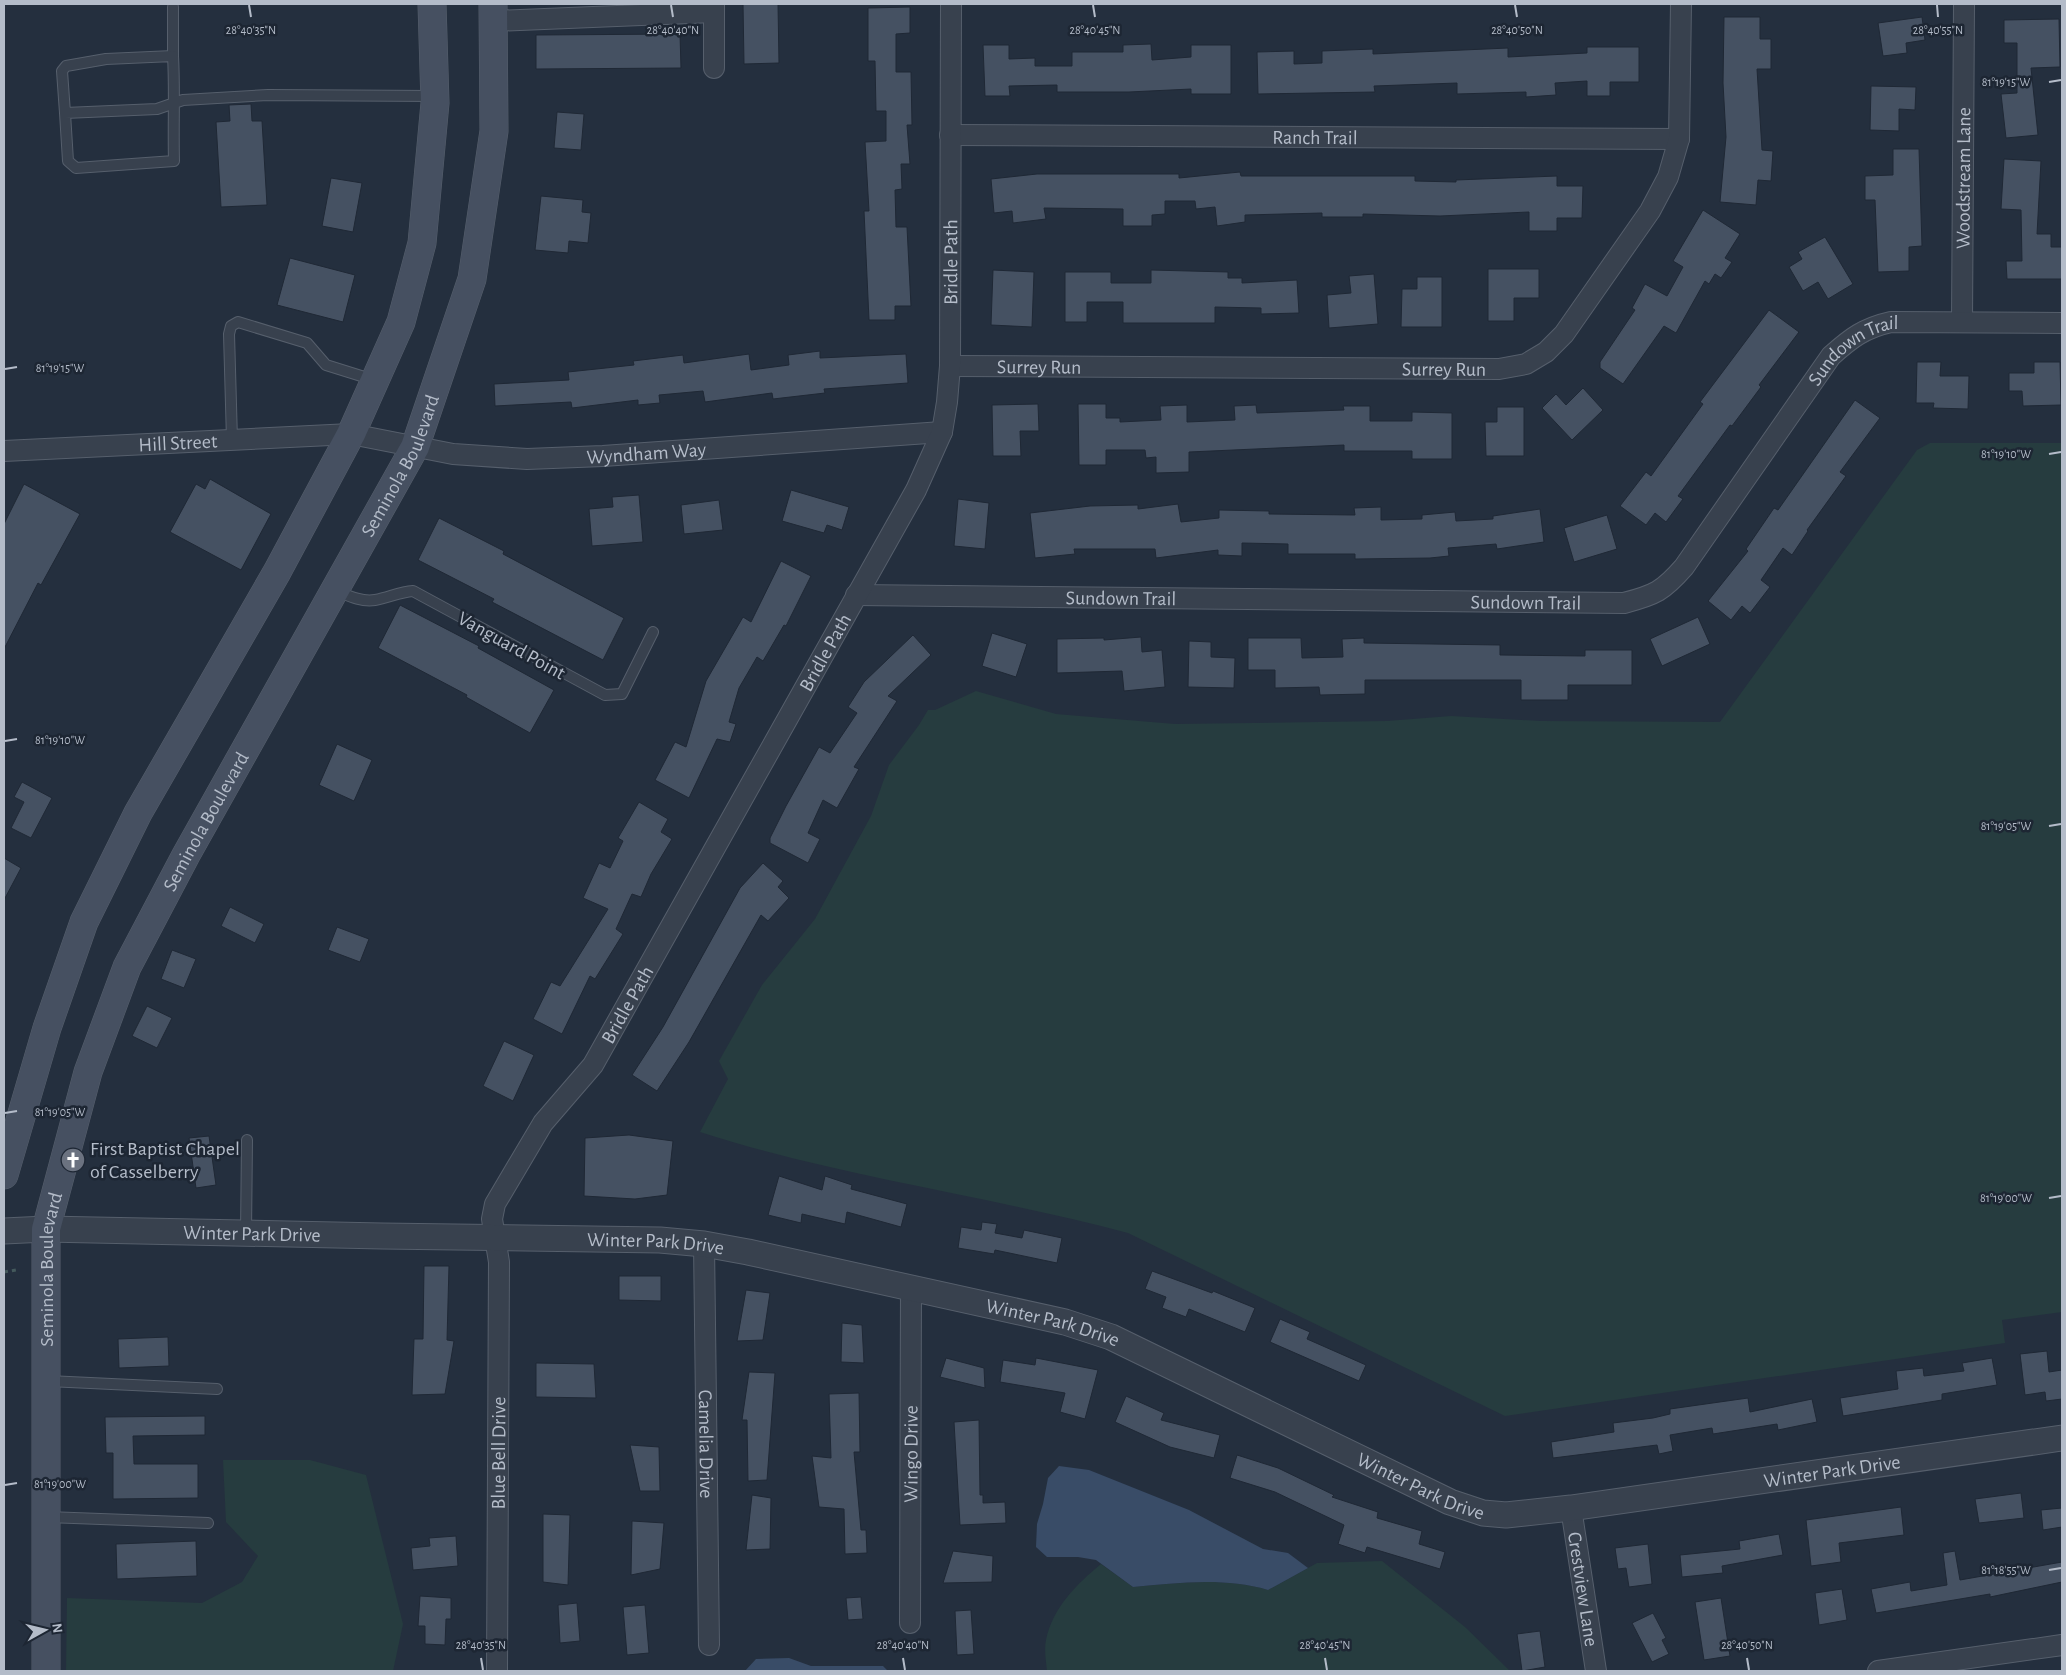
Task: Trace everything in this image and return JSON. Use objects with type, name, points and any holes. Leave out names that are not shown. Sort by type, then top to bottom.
[{"type":"main road","points":[[4,1175],[47,1028],[84,922],[138,814],[277,572],[350,434],[401,322],[422,243],[434,96],[432,4]]},
{"type":"main road","name":"Seminola Boulevard","points":[[46,1671],[46,1229],[88,1072],[127,968],[186,855],[336,590],[414,447],[472,279],[494,131],[494,12]]},
{"type":"street","name":"Bridle Path","points":[[493,1237],[492,1219],[496,1204],[543,1123],[593,1065],[916,490],[942,432],[950,366],[951,4]]},
{"type":"street","name":"Surrey Run","points":[[950,366],[1499,369],[1526,364],[1546,352],[1564,334],[1650,211],[1668,177],[1679,139],[1681,4]]},
{"type":"street","name":"Woodstream Lane","points":[[1962,322],[1964,4]]},
{"type":"street","points":[[494,12],[714,8],[714,68]]},
{"type":"street","name":"Ranch Trail","points":[[950,135],[1679,139]]},
{"type":"street","name":"Sundown Trail","points":[[856,595],[1624,603],[1648,597],[1667,587],[1684,567],[1831,356],[1848,340],[1869,327],[1891,322],[2062,323]]},
{"type":"street","name":"Wyndham Way","points":[[350,434],[453,454],[527,459],[613,456],[942,432]]},
{"type":"street","name":"Hill Street","points":[[4,452],[350,434]]},
{"type":"street","name":"Winter Park Drive","points":[[4,1231],[46,1229],[660,1240],[704,1244],[911,1286],[1066,1322],[1111,1337],[1450,1502],[1483,1513],[1506,1515],[1571,1508],[2062,1438]]},
{"type":"street","name":"Blue Bell Drive","points":[[493,1237],[499,1262],[497,1671]]},
{"type":"street","name":"Camelia Drive","points":[[704,1244],[709,1645]]},
{"type":"street","name":"Wingo Drive","points":[[910,1623],[911,1286]]},
{"type":"street","name":"Crestview Lane","points":[[1571,1508],[1596,1671]]},
{"type":"street","points":[[1878,1671],[2062,1645]]},
{"type":"lane","points":[[173,7],[174,161],[168,163],[76,168],[68,161],[62,72],[66,66],[106,59],[173,56]]},
{"type":"lane","points":[[65,113],[158,109],[173,102],[183,100],[268,95],[434,96]]},
{"type":"lane","points":[[232,440],[229,334],[231,326],[238,322],[307,343],[326,365],[375,381]]},
{"type":"lane","name":"Vanguard Point","points":[[336,590],[355,598],[374,600],[402,591],[413,591],[605,695],[622,694],[653,632]]},
{"type":"lane","points":[[246,1233],[247,1140]]},
{"type":"lane","points":[[47,1381],[217,1389]]},
{"type":"lane","points":[[46,1517],[208,1523]]},
{"type":"path","points":[[4,1272],[16,1270]]},
{"type":"green space","points":[[1930,443],[2062,443],[2062,1312],[2002,1320],[2005,1343],[1505,1416],[1128,1233],[859,1174],[752,1148],[700,1132],[728,1079],[719,1061],[762,985],[815,919],[871,816],[889,765],[928,710],[935,710],[976,691],[1056,714],[1175,724],[1387,721],[1451,716],[1541,721],[1720,722],[1917,450]]},
{"type":"green space","points":[[223,1460],[310,1460],[366,1475],[403,1624],[393,1671],[66,1671],[67,1598],[202,1603],[242,1582],[258,1556],[226,1522]]},
{"type":"green space","points":[[1382,1561],[1465,1627],[1510,1671],[1047,1671],[1045,1644],[1054,1617],[1067,1597],[1101,1564],[1133,1587],[1218,1582],[1235,1583],[1268,1590],[1317,1563]]},
{"type":"water","points":[[1059,1466],[1089,1470],[1189,1510],[1263,1549],[1288,1553],[1308,1568],[1268,1590],[1235,1583],[1218,1582],[1133,1587],[1096,1560],[1078,1557],[1047,1557],[1036,1547],[1037,1524],[1048,1478]]},
{"type":"water","points":[[789,1658],[811,1666],[883,1666],[888,1671],[745,1671],[756,1659]]},
{"type":"building","points":[[743,4],[778,4],[779,63],[744,64]]},
{"type":"building","points":[[910,7],[910,33],[896,34],[896,72],[911,72],[912,125],[907,125],[910,164],[901,164],[902,189],[895,190],[896,227],[907,227],[911,306],[895,306],[895,320],[869,320],[864,211],[869,211],[865,142],[886,141],[886,111],[876,111],[875,61],[868,61],[868,8]]},
{"type":"building","points":[[1724,17],[1760,17],[1760,39],[1771,39],[1771,69],[1757,69],[1762,150],[1773,151],[1771,181],[1758,180],[1756,205],[1720,202],[1726,137],[1723,83]]},
{"type":"building","points":[[1922,17],[1925,40],[1906,43],[1907,53],[1883,56],[1878,23]]},
{"type":"building","points":[[2059,19],[2060,67],[2031,68],[2038,135],[2006,138],[2001,94],[2017,93],[2017,43],[2004,43],[2004,20]]},
{"type":"building","points":[[680,34],[681,68],[536,69],[536,35]]},
{"type":"building","points":[[1151,44],[1152,60],[1191,57],[1191,45],[1231,45],[1231,94],[1191,94],[1191,89],[1129,92],[1057,92],[1057,85],[1009,86],[1010,96],[985,96],[983,45],[1009,45],[1009,59],[1035,58],[1035,66],[1072,66],[1072,52],[1123,52],[1123,45]]},
{"type":"building","points":[[1587,47],[1639,47],[1639,82],[1610,82],[1610,96],[1587,96],[1587,81],[1555,83],[1556,95],[1526,97],[1526,92],[1457,94],[1457,83],[1374,86],[1375,92],[1258,94],[1257,52],[1294,51],[1294,64],[1322,63],[1322,51],[1373,49],[1373,54],[1508,48],[1508,57],[1587,53]]},
{"type":"building","points":[[1871,86],[1916,87],[1915,110],[1899,109],[1899,131],[1870,130]]},
{"type":"building","points":[[251,104],[252,121],[262,121],[267,205],[221,207],[216,122],[230,121],[229,105]]},
{"type":"building","points":[[557,112],[584,114],[581,150],[554,148]]},
{"type":"building","points":[[1893,149],[1919,149],[1922,246],[1909,247],[1909,271],[1878,272],[1875,200],[1865,200],[1865,176],[1893,175]]},
{"type":"building","points":[[2004,159],[2041,161],[2037,234],[2051,234],[2051,247],[2062,247],[2062,279],[2007,279],[2006,261],[2022,261],[2021,210],[2001,209]]},
{"type":"building","points":[[1240,172],[1241,176],[1415,176],[1415,181],[1456,182],[1456,180],[1557,176],[1557,186],[1583,186],[1582,218],[1557,218],[1557,231],[1529,231],[1529,212],[1440,216],[1363,214],[1363,217],[1322,217],[1322,213],[1245,215],[1245,222],[1217,226],[1215,207],[1196,209],[1195,201],[1165,201],[1165,214],[1152,215],[1152,226],[1123,226],[1123,209],[1044,208],[1046,219],[1013,223],[1012,211],[994,213],[991,179],[1037,174],[1179,174],[1179,178]]},
{"type":"building","points":[[331,178],[362,183],[353,232],[322,226]]},
{"type":"building","points":[[541,196],[583,200],[582,212],[591,213],[588,243],[569,241],[568,253],[535,250]]},
{"type":"building","points":[[1703,210],[1740,234],[1725,258],[1732,262],[1721,278],[1715,274],[1709,284],[1705,281],[1676,333],[1664,326],[1623,384],[1600,368],[1600,362],[1635,310],[1632,308],[1645,284],[1667,296],[1683,267],[1673,261]]},
{"type":"building","points":[[1825,237],[1853,284],[1828,299],[1818,282],[1803,291],[1789,267],[1802,259],[1798,252]]},
{"type":"building","points":[[290,258],[355,275],[343,322],[277,305]]},
{"type":"building","points":[[1488,269],[1539,269],[1539,298],[1514,298],[1514,321],[1488,321]]},
{"type":"building","points":[[993,270],[1034,272],[1032,327],[991,325]]},
{"type":"building","points":[[1151,270],[1228,272],[1228,278],[1242,278],[1242,283],[1297,280],[1299,313],[1261,314],[1261,308],[1215,307],[1215,323],[1123,323],[1123,302],[1087,302],[1087,322],[1065,322],[1065,272],[1111,272],[1111,283],[1151,283]]},
{"type":"building","points":[[1374,274],[1378,324],[1329,328],[1327,295],[1351,293],[1349,276]]},
{"type":"building","points":[[1417,277],[1442,277],[1442,327],[1401,327],[1402,289],[1417,289]]},
{"type":"building","points":[[1769,310],[1799,332],[1759,385],[1761,387],[1732,426],[1730,425],[1678,496],[1683,499],[1666,522],[1655,513],[1646,525],[1620,506],[1646,472],[1651,476],[1703,404],[1700,402]]},
{"type":"building","points":[[820,351],[820,358],[906,354],[908,383],[824,389],[825,393],[773,399],[772,393],[705,402],[703,391],[659,395],[660,403],[638,405],[638,400],[572,408],[571,402],[495,406],[494,384],[569,380],[568,372],[634,365],[633,361],[683,355],[684,363],[749,354],[751,370],[789,365],[788,355]]},
{"type":"building","points":[[1917,362],[1941,362],[1940,376],[1969,376],[1968,409],[1933,408],[1934,403],[1916,403]]},
{"type":"building","points":[[2034,362],[2060,362],[2061,405],[2023,406],[2022,391],[2009,391],[2009,373],[2034,373]]},
{"type":"building","points":[[1583,388],[1603,410],[1572,440],[1542,408],[1556,394],[1566,405]]},
{"type":"building","points":[[1855,400],[1880,418],[1840,472],[1846,476],[1807,530],[1792,555],[1783,548],[1761,580],[1770,587],[1750,613],[1742,606],[1731,620],[1708,601],[1748,551],[1746,549],[1774,508],[1778,510]]},
{"type":"building","points":[[1038,404],[1039,431],[1020,431],[1021,456],[993,456],[992,405]]},
{"type":"building","points":[[1078,404],[1106,404],[1106,418],[1120,418],[1120,422],[1161,420],[1160,406],[1187,405],[1187,422],[1235,420],[1234,406],[1256,405],[1257,413],[1344,410],[1343,406],[1370,406],[1370,421],[1412,421],[1412,412],[1452,413],[1452,459],[1412,459],[1412,451],[1344,451],[1344,445],[1189,452],[1189,472],[1156,473],[1156,457],[1146,458],[1145,450],[1106,450],[1106,465],[1079,465]]},
{"type":"building","points":[[1497,407],[1524,407],[1524,456],[1486,456],[1485,422],[1497,422]]},
{"type":"building","points":[[210,479],[271,514],[241,570],[170,532],[196,484],[205,489]]},
{"type":"building","points":[[24,484],[80,514],[41,585],[38,583],[4,649],[4,524]]},
{"type":"building","points":[[791,490],[849,507],[842,530],[827,525],[824,533],[782,521]]},
{"type":"building","points":[[639,495],[643,542],[592,546],[589,509],[613,507],[612,497]]},
{"type":"building","points":[[958,499],[989,503],[985,549],[954,546]]},
{"type":"building","points":[[719,500],[723,530],[684,534],[681,505]]},
{"type":"building","points":[[1178,504],[1181,522],[1219,518],[1219,510],[1269,511],[1269,514],[1355,515],[1354,508],[1381,507],[1381,520],[1422,519],[1422,515],[1455,512],[1456,521],[1493,519],[1493,516],[1540,509],[1544,542],[1497,549],[1496,544],[1448,548],[1449,556],[1430,558],[1355,559],[1355,554],[1288,554],[1288,544],[1242,543],[1242,556],[1218,555],[1218,550],[1156,558],[1155,549],[1074,549],[1075,554],[1035,558],[1030,513],[1090,506],[1138,505],[1138,509]]},
{"type":"building","points":[[1607,515],[1617,549],[1574,562],[1564,528]]},
{"type":"building","points":[[439,518],[504,551],[503,554],[624,618],[603,660],[492,602],[494,599],[418,560]]},
{"type":"building","points":[[781,561],[811,576],[786,626],[784,625],[763,661],[757,657],[739,688],[729,722],[736,724],[730,742],[717,739],[689,798],[655,780],[675,742],[686,747],[706,681],[743,617],[751,622]]},
{"type":"building","points":[[400,605],[479,646],[478,648],[554,690],[530,733],[466,697],[467,695],[378,648]]},
{"type":"building","points":[[1698,617],[1710,644],[1662,666],[1650,639]]},
{"type":"building","points":[[992,633],[1027,644],[1016,677],[982,666]]},
{"type":"building","points":[[913,635],[931,655],[888,696],[897,701],[854,767],[859,769],[837,808],[823,800],[808,833],[820,839],[808,863],[770,843],[770,838],[786,806],[819,747],[830,753],[857,713],[848,707],[864,682]]},
{"type":"building","points":[[1141,637],[1142,652],[1162,650],[1165,687],[1124,691],[1122,671],[1057,673],[1057,639],[1104,638],[1104,640]]},
{"type":"building","points":[[1248,638],[1301,638],[1302,658],[1343,657],[1342,639],[1364,638],[1364,643],[1500,645],[1500,655],[1585,656],[1585,650],[1632,650],[1632,685],[1568,685],[1568,700],[1521,700],[1521,680],[1365,680],[1365,694],[1320,695],[1319,687],[1275,688],[1275,670],[1248,670]]},
{"type":"building","points":[[1189,641],[1211,642],[1211,657],[1235,658],[1234,688],[1188,687]]},
{"type":"building","points":[[337,744],[372,760],[354,801],[319,785]]},
{"type":"building","points":[[22,782],[52,798],[31,838],[11,828],[24,802],[14,797]]},
{"type":"building","points":[[639,802],[668,819],[661,832],[672,839],[651,874],[641,897],[632,894],[616,929],[623,934],[595,979],[590,976],[562,1034],[533,1019],[551,982],[560,986],[608,909],[583,898],[599,863],[610,868],[623,841],[618,838]]},
{"type":"building","points":[[4,858],[21,868],[4,900]]},
{"type":"building","points":[[763,863],[783,881],[778,887],[789,898],[768,921],[761,915],[689,1042],[657,1091],[632,1075],[663,1027],[740,888]]},
{"type":"building","points":[[230,907],[264,924],[255,943],[221,926]]},
{"type":"building","points":[[337,927],[369,939],[360,962],[328,950]]},
{"type":"building","points":[[172,950],[196,959],[184,988],[161,979]]},
{"type":"building","points":[[147,1006],[172,1018],[157,1048],[132,1036]]},
{"type":"building","points":[[504,1041],[534,1055],[513,1101],[483,1086]]},
{"type":"building","points":[[629,1135],[673,1141],[667,1195],[635,1199],[584,1196],[585,1138]]},
{"type":"building","points":[[209,1136],[216,1185],[196,1188],[189,1138]]},
{"type":"building","points":[[779,1176],[822,1190],[825,1176],[852,1185],[851,1189],[907,1204],[901,1227],[847,1212],[845,1224],[802,1214],[801,1223],[768,1215]]},
{"type":"building","points":[[982,1222],[997,1224],[995,1233],[1022,1238],[1024,1230],[1062,1238],[1057,1263],[995,1250],[994,1254],[958,1248],[961,1227],[981,1230]]},
{"type":"building","points":[[424,1266],[449,1266],[447,1340],[454,1341],[445,1394],[412,1395],[414,1339],[423,1339]]},
{"type":"building","points":[[1152,1271],[1212,1293],[1213,1291],[1255,1308],[1245,1332],[1189,1309],[1186,1317],[1162,1308],[1166,1297],[1145,1289]]},
{"type":"building","points":[[619,1276],[661,1276],[661,1301],[619,1300]]},
{"type":"building","points":[[746,1290],[770,1293],[763,1340],[737,1341]]},
{"type":"building","points":[[1280,1319],[1310,1332],[1307,1339],[1366,1365],[1359,1381],[1270,1342]]},
{"type":"building","points":[[842,1323],[862,1325],[864,1363],[841,1362]]},
{"type":"building","points":[[168,1337],[169,1366],[119,1368],[118,1339]]},
{"type":"building","points":[[2047,1351],[2049,1372],[2062,1370],[2062,1399],[2046,1401],[2045,1392],[2025,1395],[2020,1354]]},
{"type":"building","points":[[946,1358],[984,1368],[985,1388],[940,1377]]},
{"type":"building","points":[[1036,1358],[1098,1370],[1085,1419],[1060,1412],[1065,1393],[1000,1382],[1003,1360],[1035,1365]]},
{"type":"building","points":[[1992,1358],[1997,1385],[1942,1394],[1942,1400],[1843,1416],[1840,1398],[1898,1389],[1896,1371],[1923,1368],[1924,1376],[1964,1371],[1962,1363]]},
{"type":"building","points":[[536,1363],[594,1364],[596,1398],[536,1397]]},
{"type":"building","points":[[749,1372],[775,1373],[767,1480],[748,1481],[747,1420],[742,1420]]},
{"type":"building","points":[[859,1393],[860,1452],[854,1452],[861,1530],[866,1530],[867,1553],[845,1554],[844,1509],[819,1507],[812,1456],[831,1458],[829,1394]]},
{"type":"building","points":[[1126,1396],[1164,1413],[1161,1420],[1220,1435],[1214,1458],[1170,1447],[1115,1422]]},
{"type":"building","points":[[1748,1398],[1750,1412],[1812,1399],[1817,1422],[1778,1430],[1777,1424],[1713,1434],[1712,1428],[1670,1435],[1673,1451],[1659,1454],[1657,1445],[1553,1458],[1551,1442],[1614,1432],[1613,1423],[1670,1414],[1670,1409]]},
{"type":"building","points":[[205,1416],[205,1435],[133,1436],[134,1464],[198,1464],[198,1498],[113,1499],[113,1453],[106,1453],[105,1417]]},
{"type":"building","points":[[979,1420],[980,1495],[983,1495],[983,1503],[1005,1502],[1006,1523],[960,1525],[954,1422]]},
{"type":"building","points":[[630,1445],[659,1447],[660,1491],[640,1491]]},
{"type":"building","points":[[1237,1455],[1278,1468],[1334,1495],[1332,1497],[1378,1512],[1377,1518],[1422,1531],[1419,1544],[1445,1552],[1440,1569],[1367,1547],[1365,1553],[1338,1544],[1344,1525],[1275,1492],[1230,1478]]},
{"type":"building","points":[[2021,1493],[2024,1518],[1979,1523],[1975,1499]]},
{"type":"building","points":[[752,1495],[771,1498],[770,1549],[746,1550]]},
{"type":"building","points":[[1901,1507],[1904,1535],[1839,1543],[1841,1562],[1811,1566],[1806,1520]]},
{"type":"building","points":[[2062,1508],[2062,1527],[2043,1530],[2041,1510]]},
{"type":"building","points":[[543,1514],[570,1515],[568,1585],[543,1582]]},
{"type":"building","points":[[632,1521],[664,1523],[660,1569],[631,1575]]},
{"type":"building","points":[[1779,1534],[1783,1555],[1722,1566],[1723,1573],[1682,1577],[1680,1555],[1740,1549],[1739,1541]]},
{"type":"building","points":[[456,1536],[458,1566],[413,1570],[411,1548],[430,1546],[429,1538]]},
{"type":"building","points":[[196,1541],[197,1576],[117,1579],[116,1544]]},
{"type":"building","points":[[1648,1544],[1652,1584],[1629,1587],[1626,1568],[1618,1569],[1615,1548]]},
{"type":"building","points":[[953,1551],[993,1556],[992,1582],[943,1583]]},
{"type":"building","points":[[1955,1551],[1960,1580],[2062,1562],[2062,1582],[1990,1597],[1990,1594],[1876,1613],[1871,1589],[1910,1582],[1911,1591],[1947,1585],[1943,1553]]},
{"type":"building","points":[[1842,1589],[1847,1620],[1819,1625],[1815,1593]]},
{"type":"building","points":[[420,1596],[451,1598],[451,1619],[446,1619],[445,1645],[425,1644],[425,1626],[418,1626]]},
{"type":"building","points":[[861,1597],[863,1619],[848,1620],[846,1598]]},
{"type":"building","points":[[1721,1598],[1730,1656],[1704,1660],[1695,1602]]},
{"type":"building","points":[[577,1603],[580,1641],[560,1643],[558,1605]]},
{"type":"building","points":[[645,1605],[649,1653],[627,1655],[623,1607]]},
{"type":"building","points":[[971,1610],[974,1654],[957,1655],[955,1611]]},
{"type":"building","points":[[1653,1613],[1666,1638],[1662,1640],[1669,1654],[1652,1662],[1632,1623]]},
{"type":"building","points":[[1540,1631],[1545,1667],[1522,1671],[1517,1634]]},
{"type":"place","name":"First Baptist Chapel of Casselberry","points":[[73,1160]]}]
